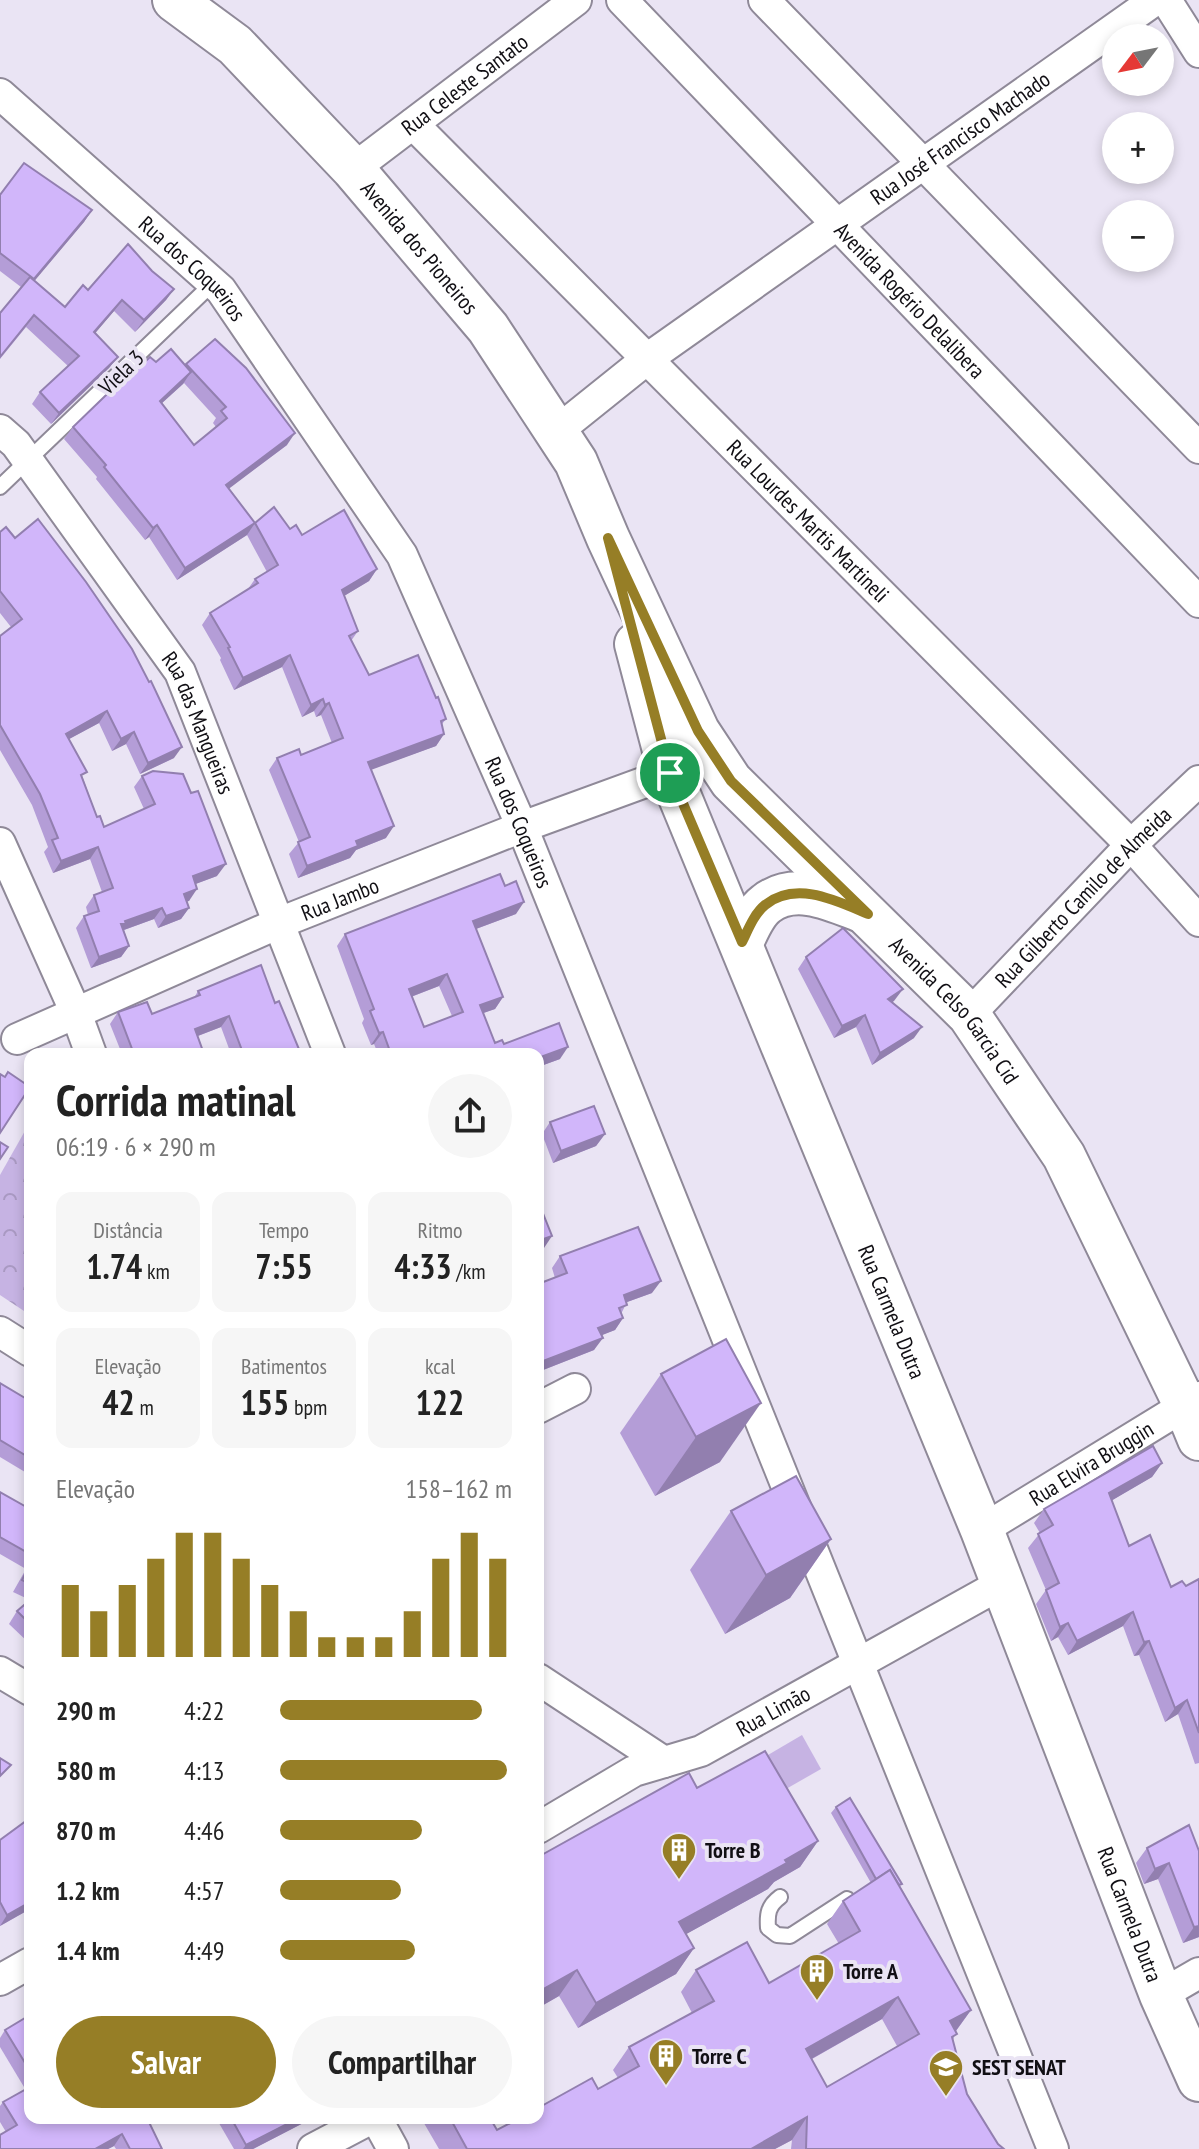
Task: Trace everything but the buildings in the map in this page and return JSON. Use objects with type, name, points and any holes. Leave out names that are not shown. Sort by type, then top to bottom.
[{"type":"main road","name":"Avenida dos Pioneiros","points":[[174,0],[235,45],[353,169],[488,328],[576,462],[608,538]]},
{"type":"main road","name":"Rua Carmela Dutra","points":[[608,538],[670,773],[982,1530],[1161,1995],[1199,2080]]},
{"type":"main road","name":"Avenida Celso Garcia Cid","points":[[608,538],[698,731],[731,781],[969,1015],[1064,1156],[1194,1414]]},
{"type":"main road","points":[[670,773],[704,774],[731,781]]},
{"type":"main road","points":[[742,942],[758,912],[778,898],[816,894],[868,914]]},
{"type":"street","name":"Rua Celeste Santato","points":[[353,169],[576,0]]},
{"type":"street","name":"Avenida Rogério Delalibera","points":[[622,0],[1199,602]]},
{"type":"street","points":[[764,0],[1199,448]]},
{"type":"street","name":"Rua José Francisco Machado","points":[[556,432],[647,359],[1155,0]]},
{"type":"street","points":[[1166,0],[1199,52]]},
{"type":"street","name":"Rua dos Coqueiros","points":[[0,94],[221,290],[402,555],[522,827],[1053,2149]]},
{"type":"street","name":"Rua Lourdes Martis Martineli","points":[[413,124],[1131,845],[1199,921]]},
{"type":"street","name":"Rua das Mangueiras","points":[[0,430],[29,461],[180,672],[328,1048]]},
{"type":"street","name":"Rua Jambo","points":[[8,1033],[76,1013],[279,923],[522,827],[670,773]]},
{"type":"street","name":"Rua Gilberto Camilo de Almeida","points":[[969,1015],[1131,845],[1199,781]]},
{"type":"street","points":[[0,843],[89,1048]]},
{"type":"street","points":[[8,1033],[34,1048]]},
{"type":"street","points":[[0,1332],[24,1347]]},
{"type":"street","points":[[544,1405],[575,1389]]},
{"type":"street","name":"Rua Elvira Bruggin","points":[[982,1530],[1194,1414]]},
{"type":"street","name":"Rua Limão","points":[[544,1824],[634,1771],[701,1751],[1003,1583]]},
{"type":"street","points":[[0,1672],[24,1686]]},
{"type":"street","points":[[544,1683],[664,1762]]},
{"type":"street","points":[[0,1980],[24,1966]]},
{"type":"street","points":[[1161,1995],[1199,1973]]},
{"type":"street","points":[[313,2149],[362,2124]]},
{"type":"street","points":[[378,2124],[393,2149]]},
{"type":"lane","name":"Viela 3","points":[[0,487],[213,283]]},
{"type":"lane","points":[[780,1897],[770,1904],[768,1928],[777,1935],[790,1936],[847,1899]]},
{"type":"green space","points":[[24,1133],[24,1311],[0,1295],[0,1175]]},
{"type":"green space","points":[[802,1735],[821,1769],[765,1801],[746,1768]]},
{"type":"place","name":"Torre B","points":[[679,1881]]},
{"type":"place","name":"Torre A","points":[[817,2002]]},
{"type":"place","name":"Torre C","points":[[666,2087]]},
{"type":"place","name":"SEST SENAT","points":[[946,2098]]},
{"type":"route","points":[[608,538],[698,731],[731,781],[868,914],[816,894],[778,898],[758,912],[742,942],[670,773],[608,538]]}]
